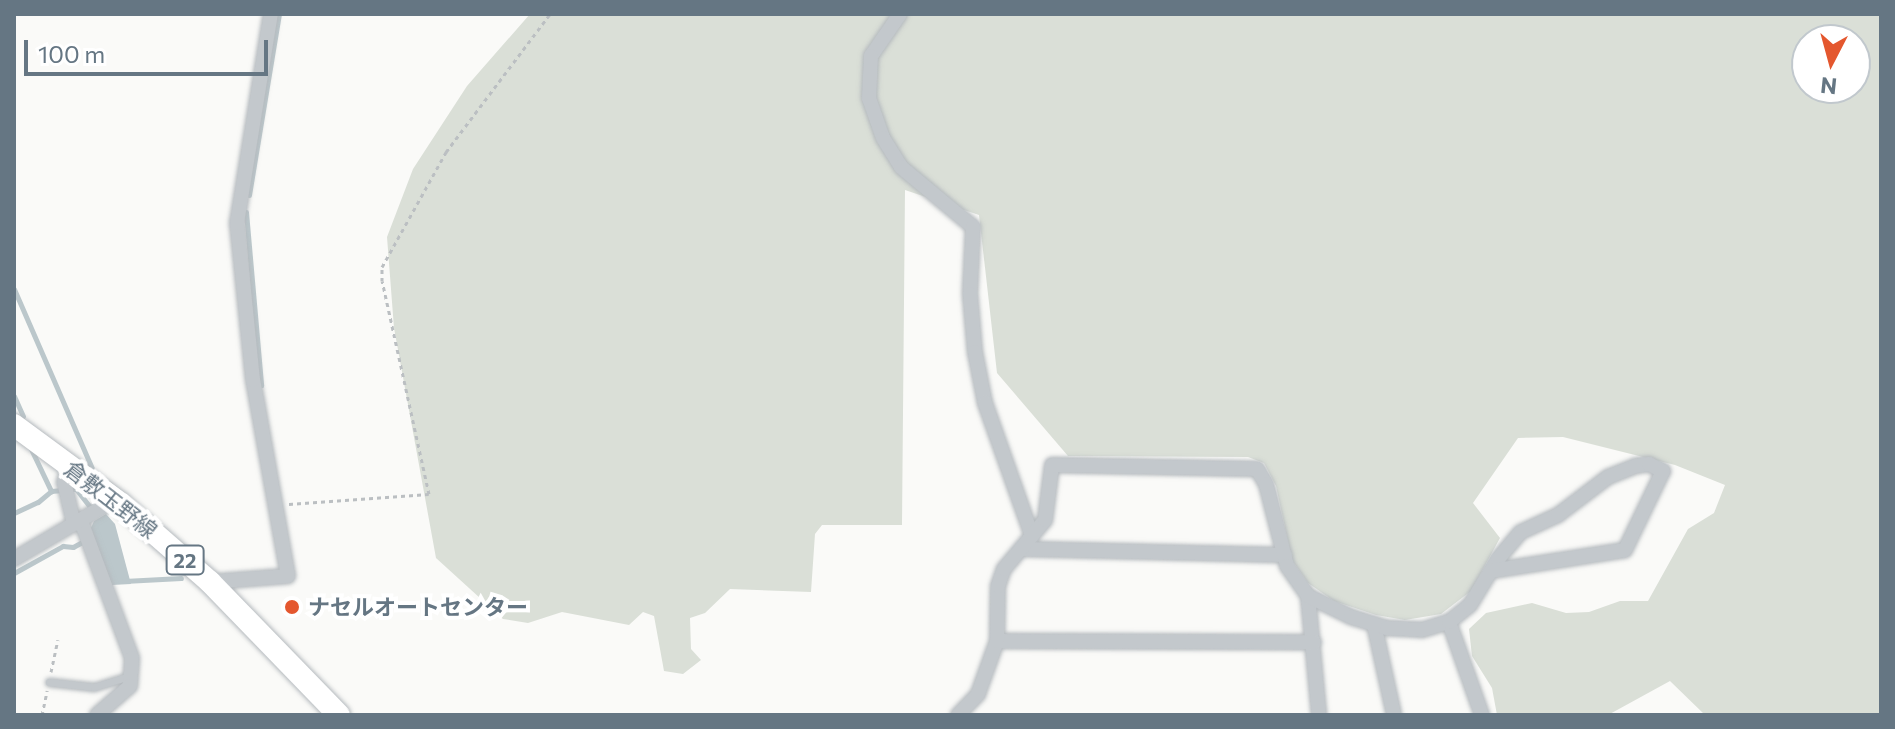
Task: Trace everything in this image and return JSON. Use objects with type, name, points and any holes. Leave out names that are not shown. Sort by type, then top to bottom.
[{"type":"main road","name":"倉敷玉野線","points":[[14,425],[67,481],[93,515],[210,582],[339,715]]},
{"type":"street","points":[[210,582],[288,576],[253,380],[237,223],[271,14]]},
{"type":"street","points":[[900,14],[871,56],[869,98],[883,138],[901,167],[973,227],[970,294],[975,352],[985,403],[1032,536]]},
{"type":"street","points":[[1308,596],[1374,624],[1422,630],[1449,622],[1470,605],[1491,571],[1521,532],[1558,515],[1608,477],[1649,464],[1663,471],[1625,550],[1491,571]]},
{"type":"street","points":[[958,715],[978,694],[997,641],[998,586],[1004,569],[1045,520],[1052,465],[1257,469],[1266,484],[1287,566],[1308,596],[1319,715]]},
{"type":"street","points":[[67,481],[93,515],[88,540],[132,658],[130,686],[97,715]]},
{"type":"street","points":[[14,559],[93,515]]},
{"type":"street","points":[[1021,549],[1285,555]]},
{"type":"street","points":[[1449,622],[1482,715]]},
{"type":"street","points":[[1374,624],[1394,715]]},
{"type":"street","points":[[997,641],[1314,642]]},
{"type":"lane","points":[[49,682],[94,687],[133,675]]},
{"type":"path","points":[[282,504],[429,494],[382,281],[382,267],[446,152],[550,14]]},
{"type":"shaded area","points":[[530,14],[1881,14],[1881,715],[1705,715],[1670,681],[1608,715],[1497,715],[1492,688],[1472,656],[1469,629],[1486,613],[1532,603],[1566,613],[1589,612],[1620,601],[1648,601],[1688,529],[1714,513],[1725,485],[1675,465],[1563,437],[1518,438],[1473,503],[1500,538],[1471,591],[1441,614],[1405,620],[1376,615],[1334,601],[1308,583],[1292,560],[1276,486],[1264,463],[1248,457],[1068,456],[997,373],[979,215],[905,190],[902,525],[822,525],[815,534],[811,592],[730,589],[705,613],[690,618],[691,649],[701,660],[683,674],[664,671],[654,616],[643,612],[629,625],[562,612],[528,623],[503,619],[436,558],[394,328],[387,237],[413,169],[467,86]]},
{"type":"shaded area","points":[[106,514],[115,524],[131,584],[112,585],[90,530],[94,521]]},
{"type":"waterway","points":[[249,195],[279,14]]},
{"type":"waterway","points":[[246,212],[261,385]]},
{"type":"waterway","points":[[14,289],[92,468]]},
{"type":"waterway","points":[[14,396],[23,416]]},
{"type":"waterway","points":[[31,449],[51,491],[76,489],[94,512]]},
{"type":"waterway","points":[[14,513],[38,502],[51,491]]},
{"type":"waterway","points":[[14,573],[63,546],[73,547],[84,541]]},
{"type":"waterway","points":[[124,581],[181,578]]},
{"type":"place","name":"ナセルオートセンター","points":[[292,607]]}]
